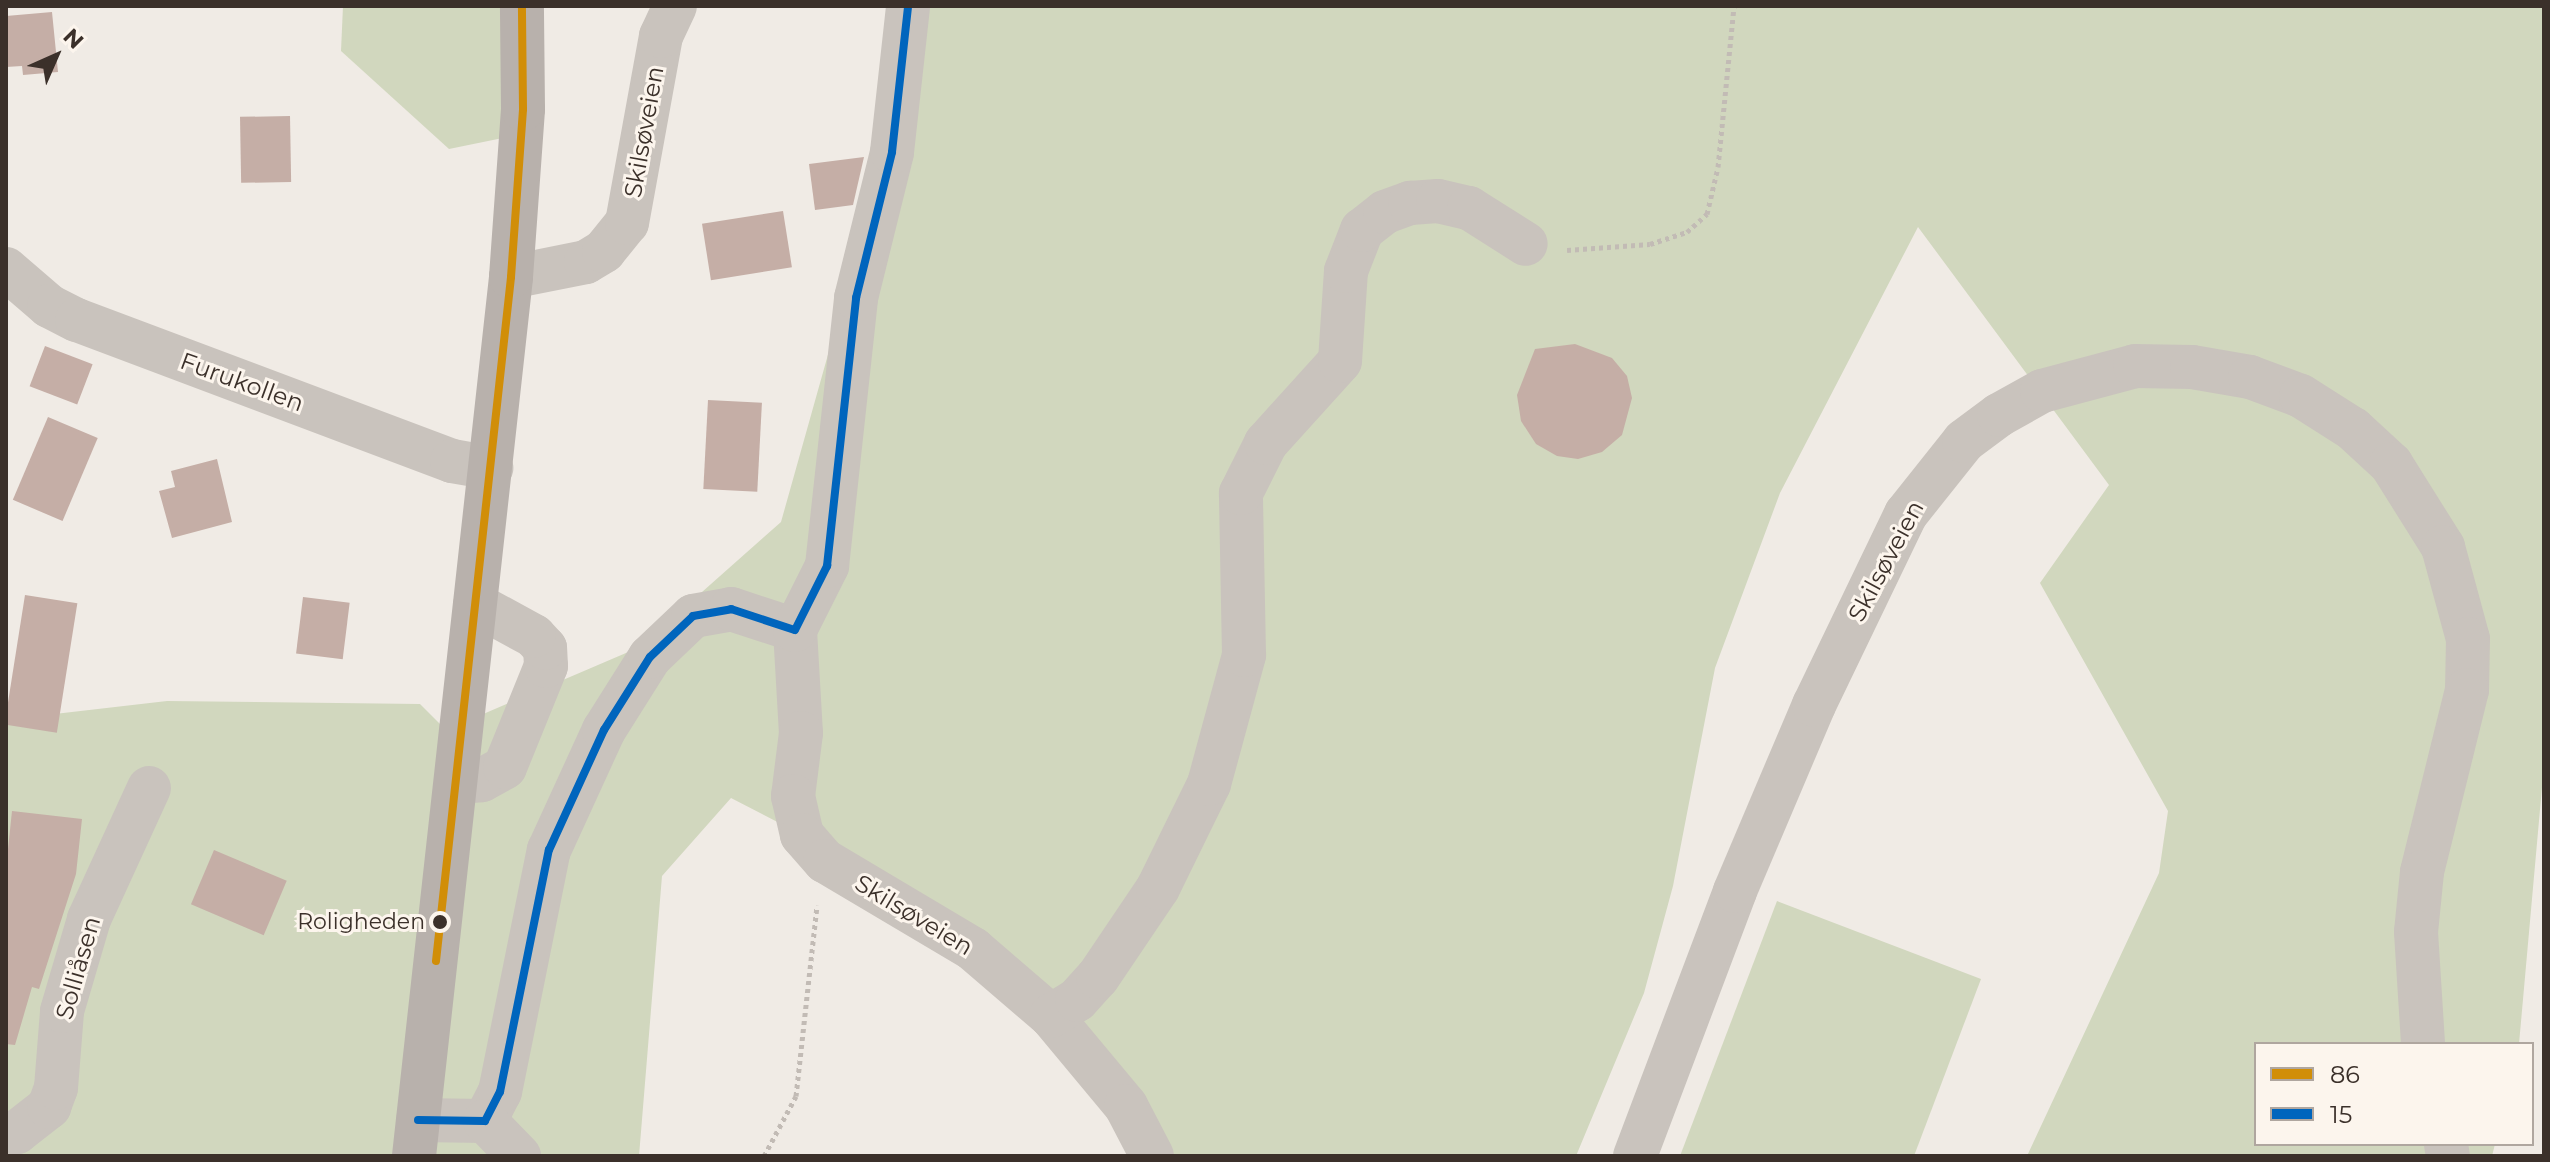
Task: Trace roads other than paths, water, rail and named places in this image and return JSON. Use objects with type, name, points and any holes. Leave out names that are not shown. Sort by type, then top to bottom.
[{"type":"main road","points":[[416,1138],[511,277],[523,109],[522,6]]},
{"type":"street","name":"Skilsøveien","points":[[511,277],[586,262],[604,251],[627,223],[661,36],[675,6]]},
{"type":"street","name":"Skilsøveien","points":[[908,6],[892,152],[856,298],[827,566],[795,630],[801,733],[793,796],[802,835],[825,861],[973,949],[1051,1016],[1126,1106],[1152,1156]]},
{"type":"street","points":[[1051,1016],[1077,1000],[1098,977],[1158,888],[1209,784],[1244,655],[1241,493],[1266,443],[1340,361],[1345,342],[1346,271],[1362,230],[1385,212],[1410,203],[1438,201],[1469,208],[1526,244]]},
{"type":"street","name":"Furukollen","points":[[7,272],[49,306],[77,320],[452,461],[491,468]]},
{"type":"street","name":"Skilsøveien","points":[[1635,1156],[1735,891],[1814,705],[1906,514],[1964,441],[1999,415],[2042,391],[2135,366],[2192,367],[2236,374],[2301,396],[2353,429],[2391,464],[2443,547],[2468,639],[2467,690],[2422,872],[2416,932],[2423,1042]]},
{"type":"street","points":[[456,782],[482,780],[505,767],[546,666],[545,648],[534,636],[475,604]]},
{"type":"street","points":[[487,1138],[500,1092],[549,850],[604,730],[650,657],[693,616],[731,609],[795,630]]},
{"type":"street","name":"Solliåsen","points":[[6,1134],[17,1132],[49,1107],[56,1088],[62,1011],[89,919],[149,788]]},
{"type":"street","points":[[416,1138],[487,1138],[519,1156]]},
{"type":"place","name":"Roligheden","points":[[440,922]]}]
